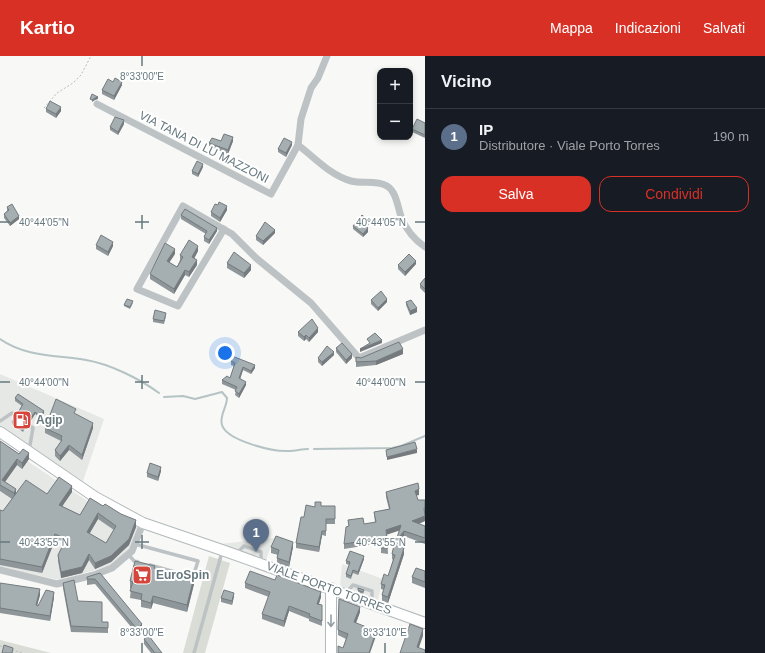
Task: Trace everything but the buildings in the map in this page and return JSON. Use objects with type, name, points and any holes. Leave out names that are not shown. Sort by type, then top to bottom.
[{"type":"main road","name":"VIALE PORTO TORRES","points":[[0,432],[95,497],[143,523],[236,554],[425,623]]},
{"type":"main road","points":[[331,588],[331,653]]},
{"type":"street","name":"VIA TANA DI LU MAZZONI","points":[[97,104],[271,194],[298,145],[301,119],[310,88],[318,78],[328,56]]},
{"type":"street","points":[[298,145],[337,176],[352,182],[375,183],[387,186],[393,194],[407,230],[416,241],[425,247]]},
{"type":"street","points":[[224,229],[178,306],[137,289],[183,206],[224,229],[232,234],[256,258],[311,303],[359,358],[425,330]]},
{"type":"street","points":[[0,570],[57,584],[112,568],[128,554],[143,523]]},
{"type":"lane","points":[[0,421],[12,413],[33,428],[29,452]]},
{"type":"lane","points":[[128,554],[134,561],[193,577],[198,560],[134,544]]},
{"type":"lane","points":[[194,653],[222,550]]},
{"type":"path","points":[[44,108],[57,94],[73,83],[81,75],[91,56]]},
{"type":"path","points":[[0,646],[6,648]]},
{"type":"path","points":[[12,650],[23,653]]},
{"type":"shaded area","points":[[0,374],[104,419],[83,481],[0,427]]},
{"type":"shaded area","points":[[0,443],[89,502],[139,525],[129,549],[110,566],[59,580],[0,567]]},
{"type":"shaded area","points":[[274,538],[266,560],[220,544]]},
{"type":"shaded area","points":[[209,556],[230,563],[205,653],[183,653]]},
{"type":"shaded area","points":[[342,564],[383,579],[378,600],[340,586]]},
{"type":"shaded area","points":[[0,640],[47,652],[51,653],[0,653]]},
{"type":"waterway","points":[[0,339],[10,345],[31,352],[86,360],[105,365],[134,377],[159,393]]},
{"type":"waterway","points":[[164,397],[183,396],[195,399],[222,392],[227,398],[221,422],[226,431],[232,436],[241,441],[273,450],[289,451],[308,449]]},
{"type":"waterway","points":[[314,449],[392,448],[425,436]]},
{"type":"place","name":"Agip","points":[[22,420]]},
{"type":"place","name":"IP","points":[[256,552]]},
{"type":"place","name":"EuroSpin","points":[[142,575]]}]
